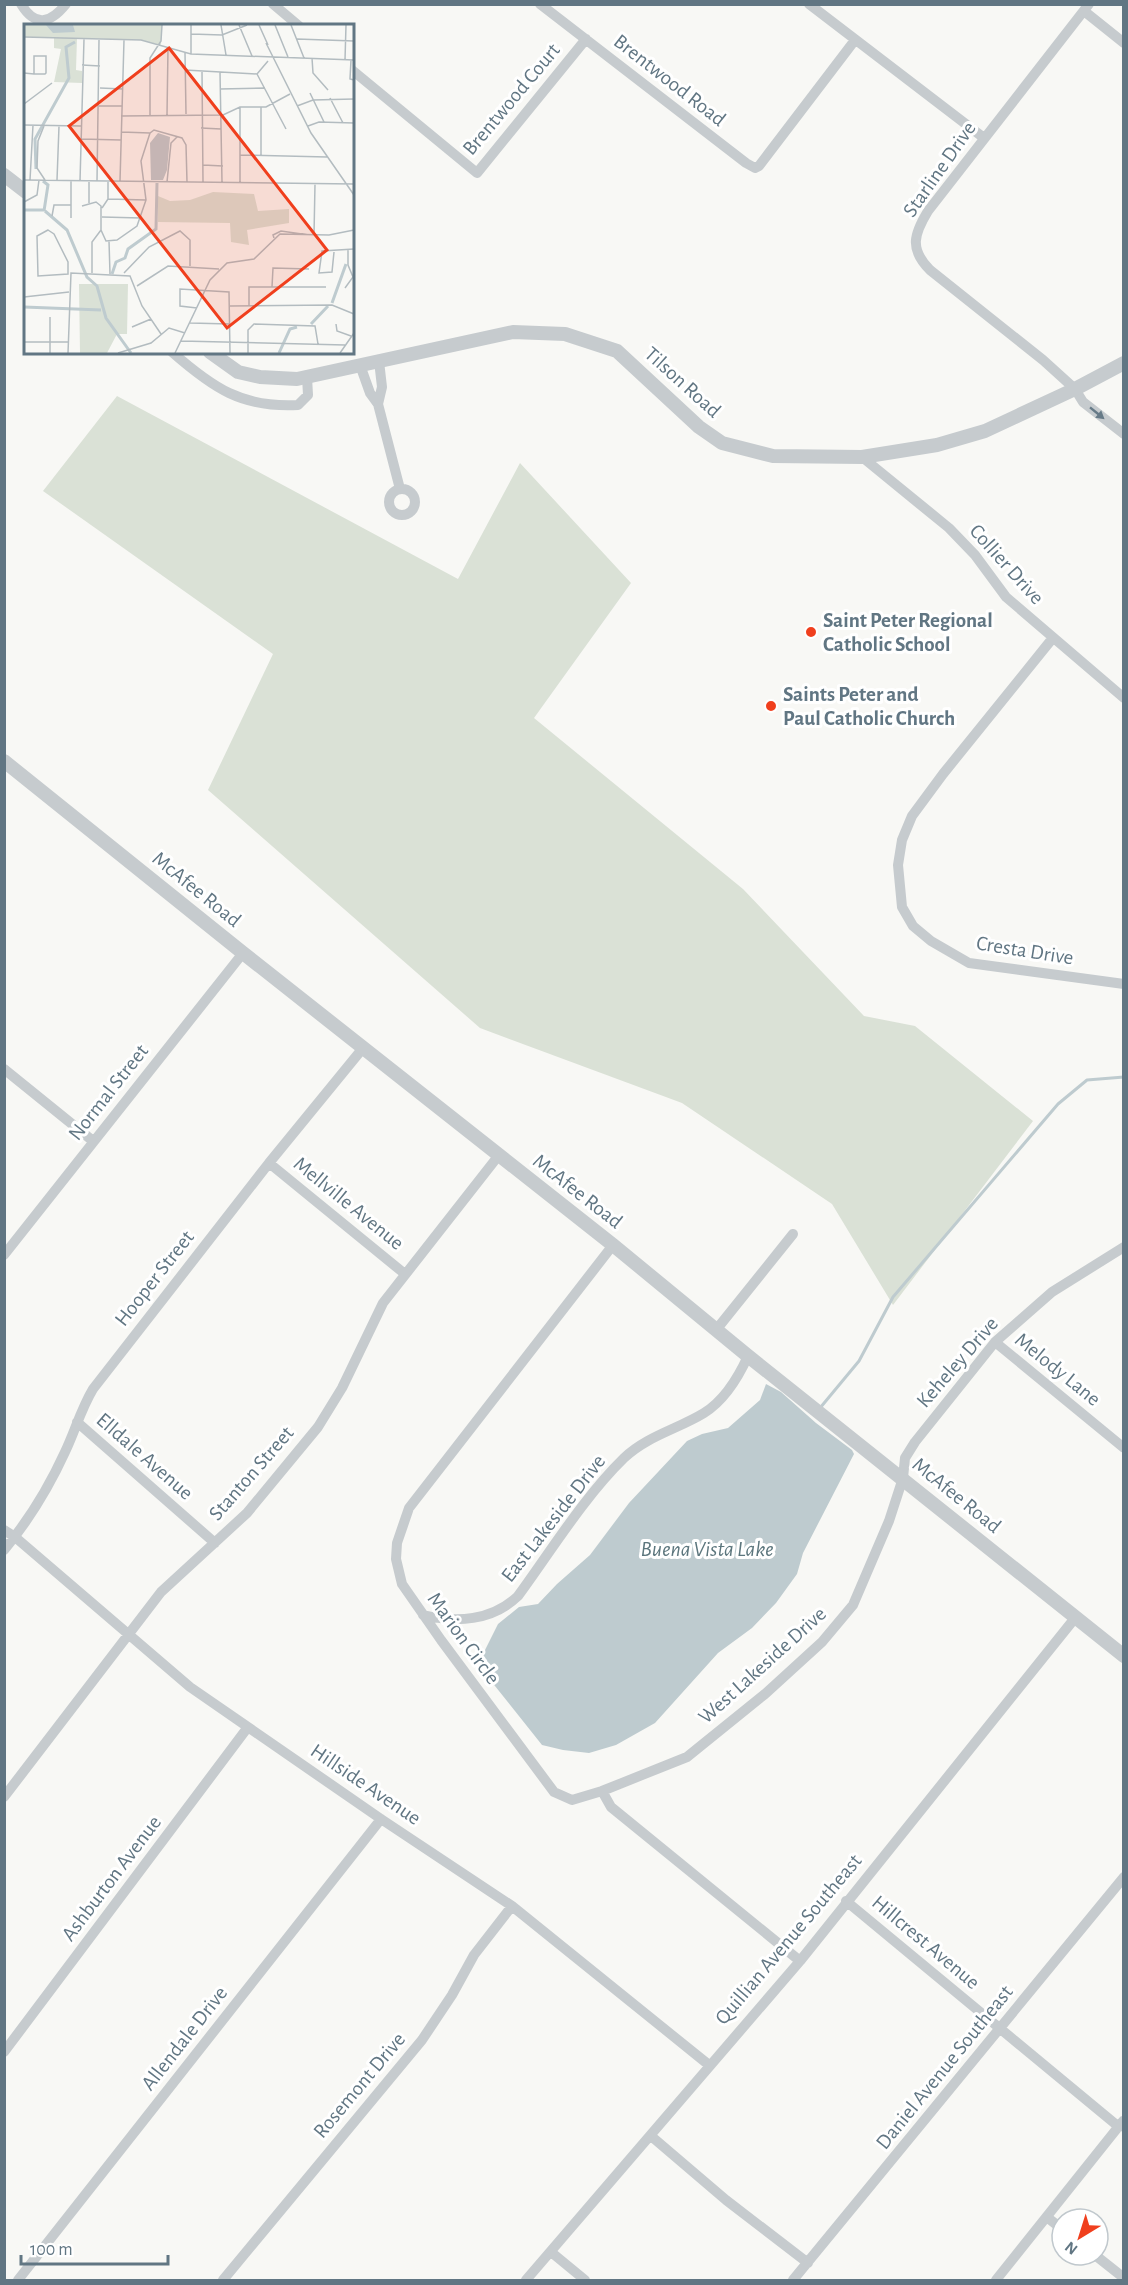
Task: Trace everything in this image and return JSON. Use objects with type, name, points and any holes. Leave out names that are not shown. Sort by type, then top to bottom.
[{"type":"street","points":[[21,4],[27,14],[33,18],[47,20],[53,18],[66,4]]},
{"type":"street","points":[[273,4],[297,24]]},
{"type":"street","name":"Brentwood Road","points":[[540,4],[746,164],[755,168],[759,166],[855,40]]},
{"type":"street","points":[[809,4],[984,138]]},
{"type":"street","points":[[1086,8],[1124,43]]},
{"type":"street","name":"Starline Drive","points":[[1086,8],[920,223],[915,242],[919,257],[930,270],[1043,360],[1075,388],[1083,402],[1124,434]]},
{"type":"street","name":"Brentwood Court","points":[[354,72],[477,173],[586,39]]},
{"type":"street","points":[[7,181],[24,191]]},
{"type":"street","name":"Tilson Road","points":[[213,354],[238,372],[297,379],[513,332],[565,334],[617,351],[699,427],[722,443],[773,456],[862,457],[937,446],[985,431],[1124,363]]},
{"type":"street","points":[[174,354],[216,388],[243,399],[274,406],[298,405],[308,395],[306,377]]},
{"type":"street","points":[[378,404],[382,387],[379,362]]},
{"type":"street","points":[[360,365],[370,393],[378,404],[400,489]]},
{"type":"street","name":"Collier Drive","points":[[862,457],[949,528],[975,555],[1006,597],[1052,639],[1124,698]]},
{"type":"street","name":"Cresta Drive","points":[[1052,639],[912,816],[902,840],[898,865],[902,907],[913,926],[931,941],[969,963],[1124,984]]},
{"type":"street","name":"McAfee Road","points":[[4,761],[613,1245],[748,1356],[1124,1656]]},
{"type":"street","name":"Normal Street","points":[[4,1255],[243,953]]},
{"type":"street","name":"Hooper Street","points":[[4,1550],[49,1486],[82,1406],[108,1368],[269,1163],[363,1048]]},
{"type":"street","points":[[4,1069],[93,1141]]},
{"type":"street","name":"Stanton Street","points":[[4,1797],[161,1592],[247,1513],[318,1427],[342,1388],[383,1303],[499,1155]]},
{"type":"street","name":"Mellville Avenue","points":[[269,1163],[405,1274]]},
{"type":"street","points":[[716,1330],[793,1234]]},
{"type":"street","name":"Marion Circle","points":[[602,1791],[572,1800],[554,1792],[423,1615],[402,1584],[396,1559],[400,1531],[409,1508],[613,1245]]},
{"type":"street","name":"Keheley Drive","points":[[903,1478],[905,1458],[915,1442],[995,1342],[1052,1292],[1124,1247]]},
{"type":"street","name":"Melody Lane","points":[[995,1342],[1124,1448]]},
{"type":"street","name":"East Lakeside Drive","points":[[423,1615],[436,1618],[479,1618],[497,1612],[509,1604],[518,1596],[604,1480],[618,1465],[639,1445],[714,1406],[736,1380],[748,1356]]},
{"type":"street","name":"Elldale Avenue","points":[[76,1422],[215,1543]]},
{"type":"street","name":"West Lakeside Drive","points":[[602,1791],[687,1757],[765,1694],[822,1642],[853,1605],[889,1521],[903,1478]]},
{"type":"street","name":"Hillside Avenue","points":[[4,1530],[190,1687],[381,1819],[512,1905],[709,2065]]},
{"type":"street","name":"Quillian Avenue Southeast","points":[[526,2280],[800,1961],[1075,1618]]},
{"type":"street","name":"Ashburton Avenue","points":[[4,2052],[9,2037],[248,1727]]},
{"type":"street","points":[[602,1791],[611,1807],[800,1961]]},
{"type":"street","name":"Allendale Drive","points":[[18,2280],[381,1819]]},
{"type":"street","name":"Daniel Avenue Southeast","points":[[793,2280],[1124,1877]]},
{"type":"street","name":"Hillcrest Avenue","points":[[846,1901],[1121,2124]]},
{"type":"street","name":"Rosemont Drive","points":[[223,2280],[422,2040],[452,1995],[474,1955],[512,1905]]},
{"type":"street","points":[[996,2280],[1048,2218],[1121,2124]]},
{"type":"street","points":[[651,2136],[726,2199],[808,2263]]},
{"type":"street","points":[[551,2252],[585,2280]]},
{"type":"street","points":[[1110,2267],[1124,2278]]},
{"type":"shaded area","points":[[117,396],[458,579],[520,463],[631,583],[534,718],[743,889],[864,1016],[915,1026],[1033,1121],[893,1305],[832,1204],[682,1103],[480,1028],[208,790],[273,654],[43,491]]},
{"type":"water","name":"Buena Vista Lake","points":[[766,1384],[781,1392],[854,1454],[803,1553],[797,1574],[776,1603],[752,1628],[718,1653],[655,1723],[616,1745],[589,1753],[542,1745],[491,1681],[483,1654],[498,1624],[519,1607],[538,1604],[590,1555],[629,1503],[687,1441],[702,1434],[728,1428],[760,1400]]},
{"type":"waterway","points":[[820,1408],[859,1361],[893,1297],[1058,1104],[1087,1080],[1124,1077]]},
{"type":"place","name":"Saint Peter Regional Catholic School","points":[[811,632]]},
{"type":"place","name":"Saints Peter and Paul Catholic Church","points":[[771,706]]}]
